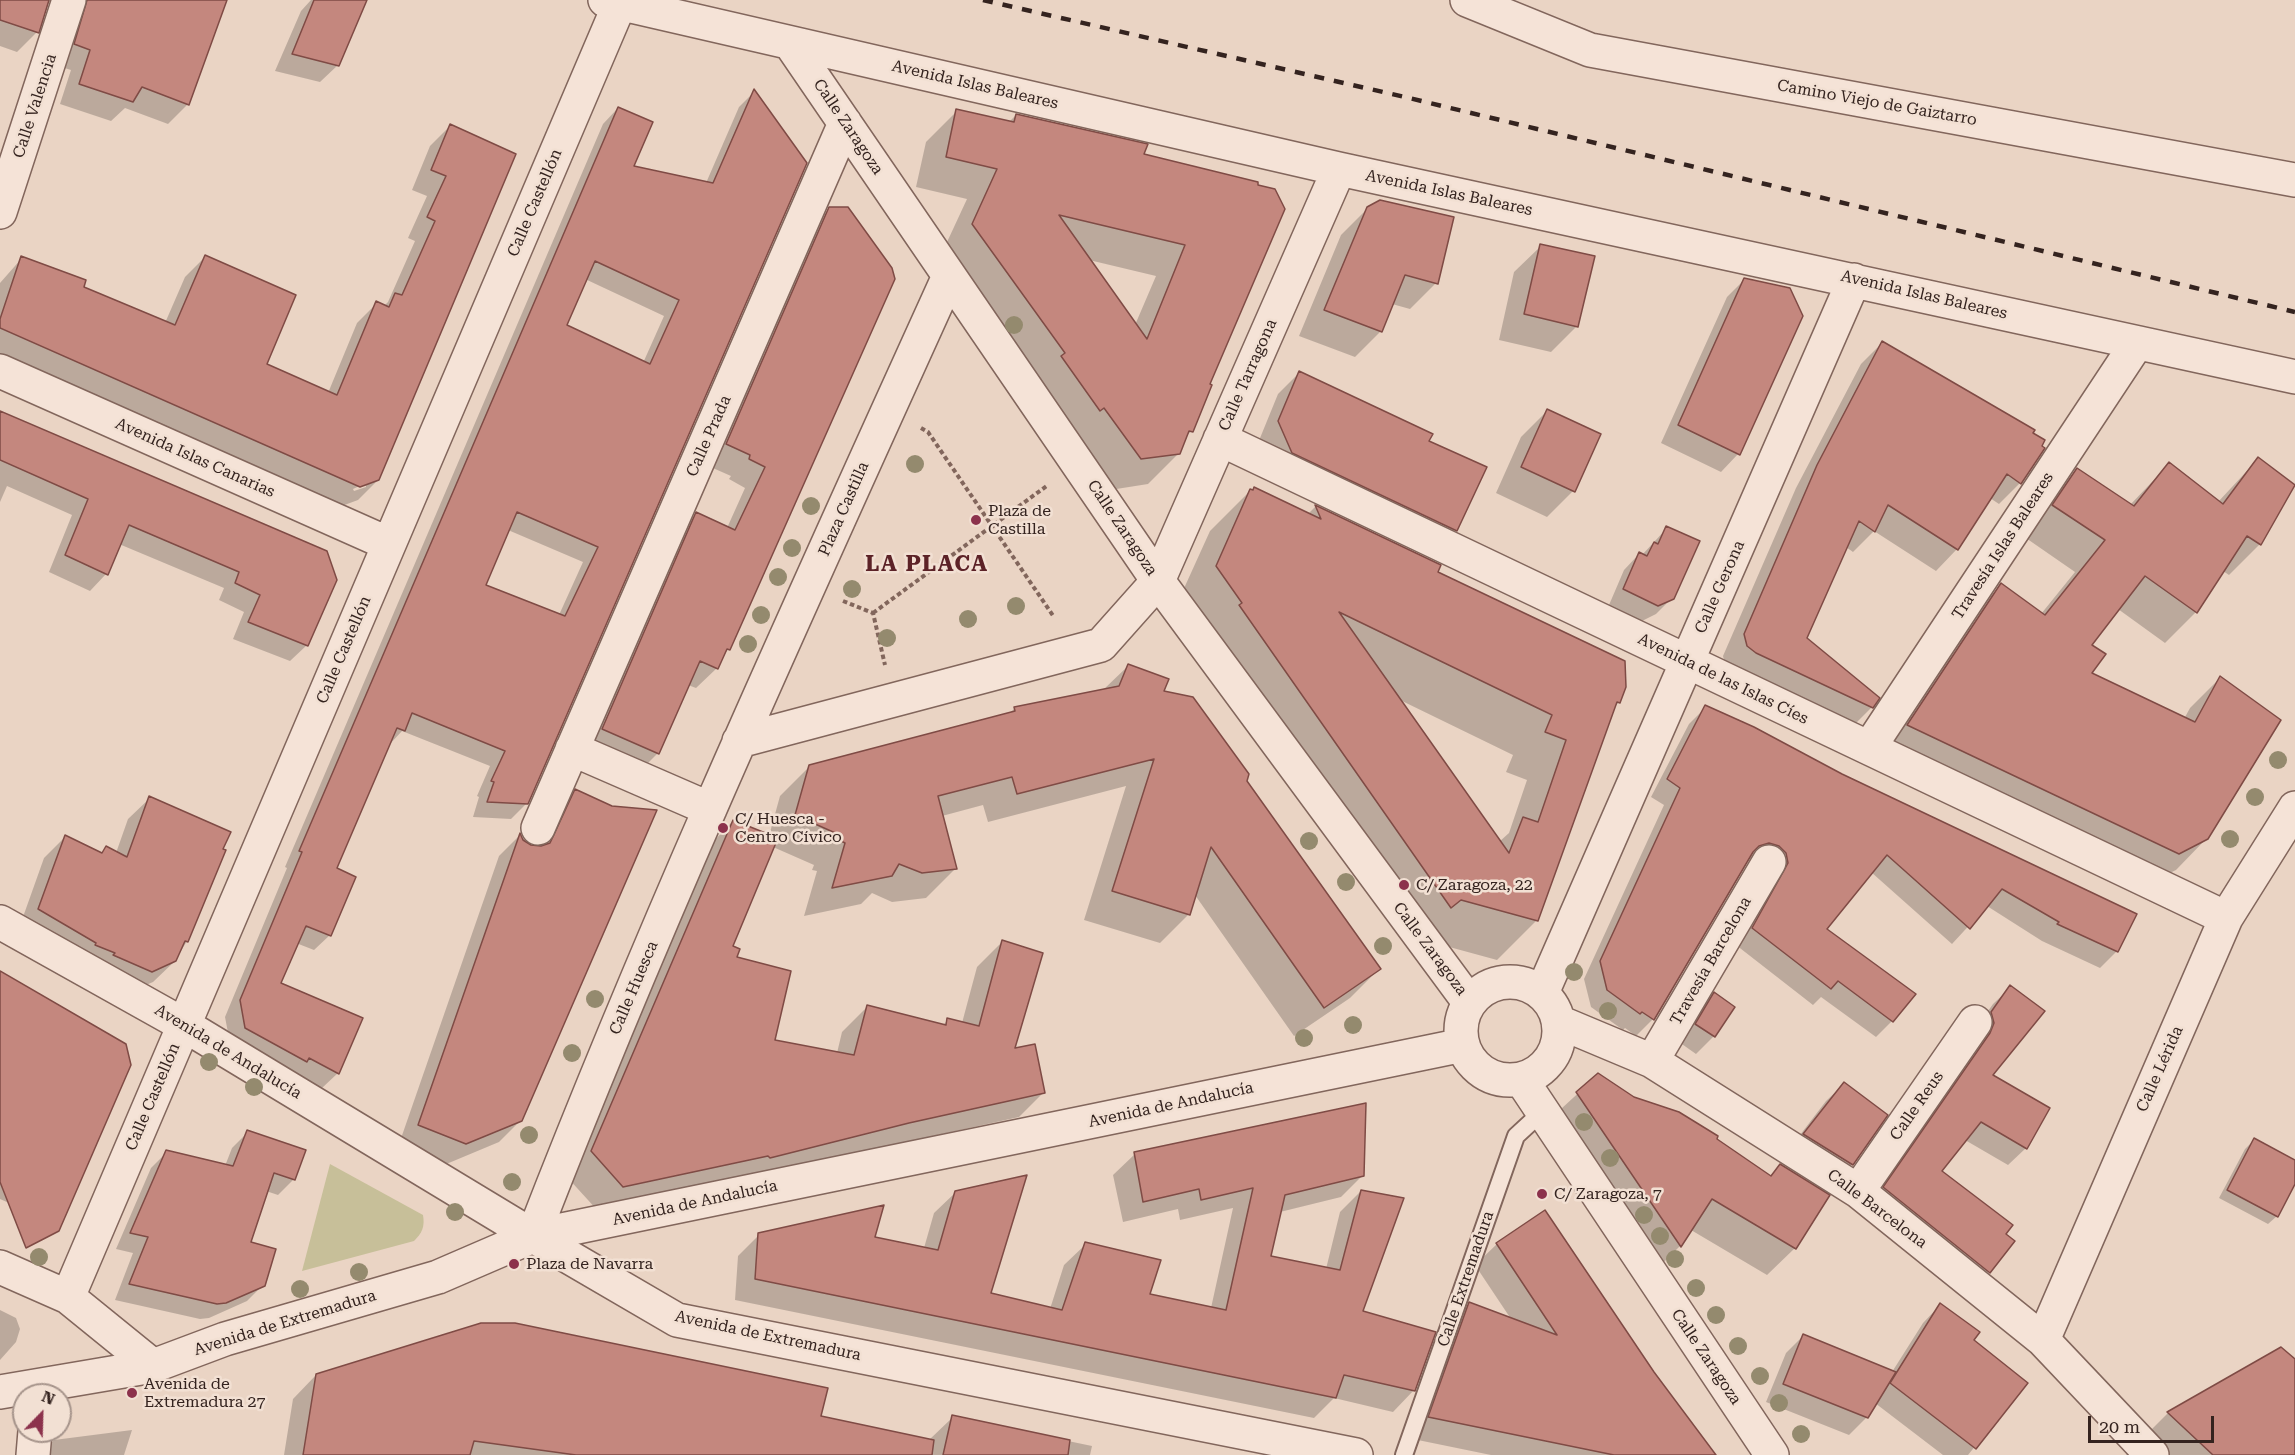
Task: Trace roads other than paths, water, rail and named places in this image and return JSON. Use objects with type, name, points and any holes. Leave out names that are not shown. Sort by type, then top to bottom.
[{"type":"street","name":"Calle Valencia","points":[[0,212],[69,0]]},
{"type":"street","name":"Camino Viejo de Gaiztarro","points":[[1467,0],[1590,50],[2295,180]]},
{"type":"street","name":"Avenida Islas Baleares","points":[[613,2],[1339,169],[2295,377]]},
{"type":"street","name":"Calle Castellón","points":[[68,1297],[389,544],[613,2]]},
{"type":"street","name":"Calle Zaragoza","points":[[790,43],[1158,581],[1469,1002]]},
{"type":"street","name":"Calle Prada","points":[[538,828],[845,123]]},
{"type":"street","name":"Calle Tarragona","points":[[1158,581],[1339,169]]},
{"type":"street","name":"Plaza Castilla","points":[[739,741],[949,276]]},
{"type":"street","name":"Calle Gerona","points":[[1542,993],[1854,280]]},
{"type":"street","name":"Travesía Islas Baleares","points":[[1869,748],[2137,343]]},
{"type":"street","name":"Avenida Islas Canarias","points":[[0,371],[389,544]]},
{"type":"street","name":"Avenida de las Islas Cíes","points":[[1220,439],[2226,918]]},
{"type":"street","points":[[739,741],[1101,645],[1158,581]]},
{"type":"street","name":"Calle Huesca","points":[[533,1236],[573,1132],[739,741]]},
{"type":"street","points":[[572,749],[710,809]]},
{"type":"street","name":"Calle Lérida","points":[[2043,1340],[2226,918],[2295,808]]},
{"type":"street","name":"Travesía Barcelona","points":[[1652,1061],[1769,862]]},
{"type":"street","name":"Avenida de Andalucía","points":[[0,922],[184,1024],[533,1236],[1463,1045]]},
{"type":"street","points":[[1515,981],[1542,993],[1555,1009],[1559,1022],[1558,1042],[1550,1060],[1537,1072],[1521,1079],[1492,1076],[1471,1060],[1463,1045],[1461,1024],[1469,1002],[1487,986],[1515,981]]},
{"type":"street","name":"Calle Barcelona","points":[[1559,1022],[1652,1061],[1858,1191],[2043,1340],[2152,1455]]},
{"type":"street","name":"Calle Reus","points":[[1858,1191],[1976,1022]]},
{"type":"street","name":"Calle Zaragoza","points":[[1521,1079],[1772,1455]]},
{"type":"street","name":"Avenida de Extremadura","points":[[71,1383],[153,1366],[225,1339],[438,1277],[533,1236],[677,1320],[1356,1455]]},
{"type":"street","points":[[0,1267],[68,1297],[153,1366]]},
{"type":"lane","name":"Calle Extremadura","points":[[1404,1455],[1516,1136],[1542,1112]]},
{"type":"railway","points":[[983,0],[1409,98],[2295,312]]},
{"type":"place","name":"Plaza de Castilla","points":[[976,520]]},
{"type":"place","name":"C/ Huesca - Centro Cívico","points":[[723,828]]},
{"type":"place","name":"C/ Zaragoza, 22","points":[[1404,885]]},
{"type":"place","name":"C/ Zaragoza, 7","points":[[1542,1194]]},
{"type":"place","name":"Plaza de Navarra","points":[[514,1264]]},
{"type":"place","name":"Avenida de Extremadura 27","points":[[132,1393]]},
{"type":"district","name":"LA PLACA","points":[[927,565]]}]
